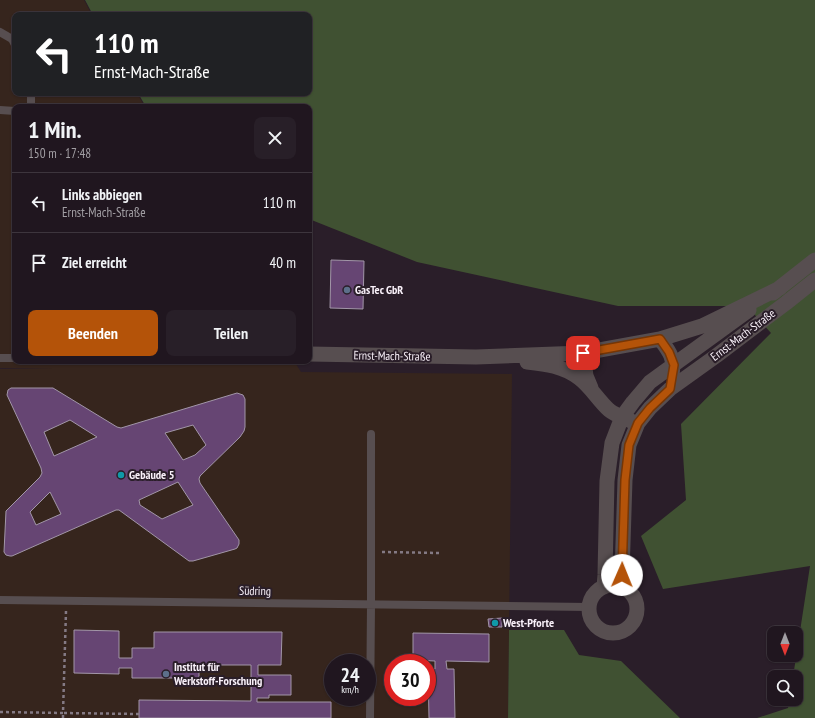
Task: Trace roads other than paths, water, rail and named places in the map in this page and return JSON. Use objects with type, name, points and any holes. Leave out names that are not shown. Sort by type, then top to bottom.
[{"type":"street","name":"Ernst-Mach-Straße","points":[[604,587],[607,481],[612,443],[622,417],[650,382],[780,288],[815,260]]},
{"type":"street","name":"Ernst-Mach-Straße","points":[[623,587],[622,575],[625,480],[629,445],[638,423],[650,408],[670,389],[780,308],[815,280]]},
{"type":"street","name":"Ernst-Mach-Straße","points":[[312,354],[476,357],[583,353],[660,339],[702,326],[780,288]]},
{"type":"street","points":[[660,339],[669,352],[674,365],[670,389]]},
{"type":"street","name":"Ernst-Mach-Straße","points":[[583,353],[586,376],[592,391]]},
{"type":"street","name":"Ernst-Mach-Straße","points":[[476,357],[550,365],[572,373],[581,379],[610,410],[622,417],[638,423]]},
{"type":"street","points":[[617,585],[623,587],[633,596],[637,608],[636,616],[632,623],[620,632],[612,633],[598,628],[590,615],[590,601],[598,590],[604,587],[617,585]]},
{"type":"lane","points":[[0,32],[12,39]]},
{"type":"lane","points":[[0,110],[12,111]]},
{"type":"lane","points":[[0,358],[12,358]]},
{"type":"lane","points":[[370,718],[371,434]]},
{"type":"lane","name":"Südring","points":[[0,600],[589,607]]},
{"type":"place","name":"GasTec GbR","points":[[347,290]]},
{"type":"place","name":"Gebäude 5","points":[[121,475]]},
{"type":"place","name":"West-Pforte","points":[[495,623]]},
{"type":"place","name":"Institut für Werkstoff-Forschung","points":[[166,674]]}]
